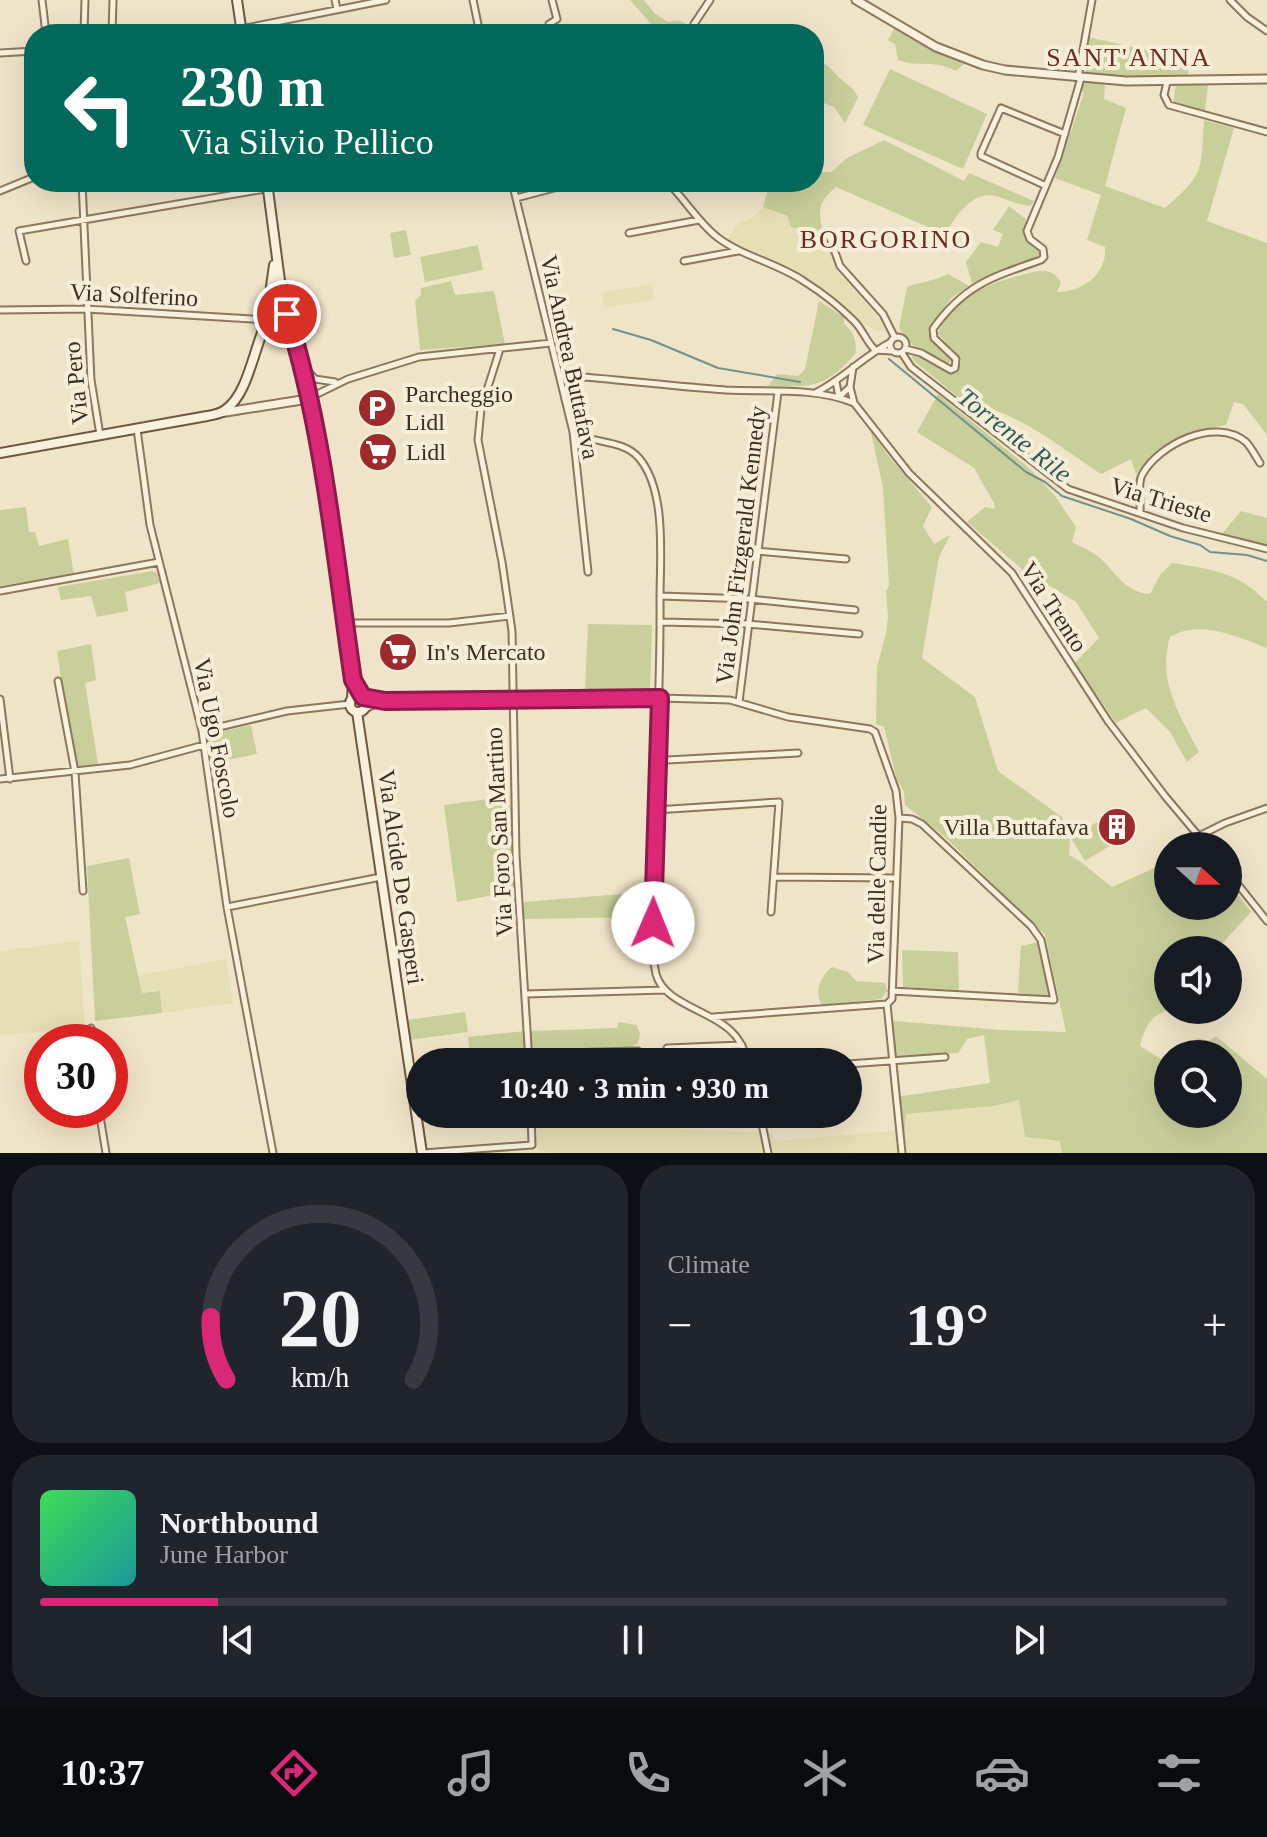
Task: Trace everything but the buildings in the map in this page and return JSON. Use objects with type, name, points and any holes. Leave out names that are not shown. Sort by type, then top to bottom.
[{"type":"main road","points":[[237,0],[240,24]]},
{"type":"main road","points":[[267,320],[276,243],[268,192]]},
{"type":"main road","name":"Via Alcide De Gasperi","points":[[276,243],[282,296],[303,363],[324,482],[423,1153]]},
{"type":"main road","points":[[0,453],[220,413],[238,395],[267,320],[282,296]]},
{"type":"street","points":[[42,0],[45,24]]},
{"type":"street","points":[[84,24],[85,0]]},
{"type":"street","points":[[112,24],[113,0]]},
{"type":"street","points":[[335,0],[337,9]]},
{"type":"street","points":[[272,24],[386,0]]},
{"type":"street","points":[[473,0],[478,24]]},
{"type":"street","points":[[549,24],[557,19],[552,0]]},
{"type":"street","points":[[694,24],[710,0]]},
{"type":"street","points":[[856,0],[936,47],[1005,70],[1080,78],[1167,82],[1267,79]]},
{"type":"street","points":[[676,192],[711,232],[739,251],[783,268],[806,282],[854,321],[864,339],[875,350],[921,353],[951,370],[955,368],[956,359],[934,338],[933,329],[949,305],[994,277],[1044,257],[1043,249],[1030,239],[1027,231],[1065,134],[1080,78],[1092,0]]},
{"type":"street","points":[[1230,0],[1267,31]]},
{"type":"street","points":[[0,53],[24,52]]},
{"type":"street","points":[[1167,82],[1164,95],[1169,105],[1267,132]]},
{"type":"street","points":[[1044,185],[981,156],[981,153],[1001,108],[1065,134]]},
{"type":"street","points":[[0,191],[24,181]]},
{"type":"street","name":"Via Pero","points":[[83,192],[91,380],[100,436]]},
{"type":"street","points":[[26,261],[19,231],[230,192]]},
{"type":"street","name":"Via Andrea Buttafava","points":[[514,192],[573,432],[588,572]]},
{"type":"street","points":[[516,198],[539,192]]},
{"type":"street","points":[[629,233],[700,220]]},
{"type":"street","points":[[828,233],[840,266],[883,314],[893,340],[892,351]]},
{"type":"street","points":[[684,261],[739,251]]},
{"type":"street","name":"Via Solferino","points":[[0,310],[87,309],[267,320]]},
{"type":"street","name":"Via Trieste","points":[[893,340],[903,338],[904,351],[911,367],[1068,489],[1183,528],[1267,549]]},
{"type":"street","points":[[862,359],[864,339]]},
{"type":"street","points":[[816,392],[893,340]]},
{"type":"street","points":[[220,413],[308,399],[340,382],[419,357],[551,343]]},
{"type":"street","name":"Via Foro San Martino","points":[[500,349],[481,409],[478,440],[510,616],[516,855],[528,1048]]},
{"type":"street","points":[[303,363],[311,376],[324,382]]},
{"type":"street","name":"Via Trento","points":[[853,367],[850,390],[854,403],[909,473],[1012,573],[1108,721],[1196,832]]},
{"type":"street","points":[[559,375],[778,392],[816,392],[854,403]]},
{"type":"street","points":[[836,381],[850,390],[839,397]]},
{"type":"street","points":[[836,381],[839,397]]},
{"type":"street","points":[[307,386],[340,382]]},
{"type":"street","name":"Via John Fitzgerald Kennedy","points":[[739,702],[778,392]]},
{"type":"street","name":"Via Ugo Foscolo","points":[[137,429],[150,525],[202,731],[227,907],[273,1153]]},
{"type":"street","points":[[1140,513],[1140,480],[1143,473],[1161,453],[1190,437],[1219,431],[1245,442],[1260,463]]},
{"type":"street","points":[[573,432],[592,441],[628,448],[637,455],[655,495],[659,518],[661,760],[655,810],[657,978],[665,990],[721,1022],[732,1031],[743,1048]]},
{"type":"street","points":[[756,551],[846,559]]},
{"type":"street","points":[[0,591],[159,562]]},
{"type":"street","points":[[660,596],[750,599],[855,610]]},
{"type":"street","points":[[345,623],[449,623],[510,616]]},
{"type":"street","points":[[661,622],[748,624],[859,634]]},
{"type":"street","points":[[58,681],[75,772],[83,891]]},
{"type":"street","points":[[202,731],[287,711],[385,701],[660,698],[739,702]]},
{"type":"street","points":[[0,699],[10,779]]},
{"type":"street","points":[[358,703],[385,701]]},
{"type":"street","name":"Via delle Candie","points":[[739,702],[788,717],[875,732],[896,791],[899,818],[892,999],[887,1004]]},
{"type":"street","points":[[0,779],[130,765],[204,745]]},
{"type":"street","points":[[661,760],[798,753]]},
{"type":"street","points":[[655,810],[779,802],[771,912]]},
{"type":"street","points":[[1207,832],[1267,808]]},
{"type":"street","points":[[892,991],[1054,1000],[1041,940],[1031,926],[922,824],[899,818]]},
{"type":"street","points":[[227,907],[381,877]]},
{"type":"street","points":[[774,877],[896,878]]},
{"type":"street","points":[[1242,890],[1267,921]]},
{"type":"street","points":[[526,994],[665,990]]},
{"type":"street","points":[[713,1017],[887,1004],[902,1153]]},
{"type":"street","points":[[667,1048],[742,1045]]},
{"type":"street","points":[[862,1063],[945,1057]]},
{"type":"street","points":[[102,1128],[106,1153]]},
{"type":"street","points":[[423,1153],[532,1145],[531,1128]]},
{"type":"street","points":[[763,1128],[768,1153]]},
{"type":"shaded area","points":[[763,207],[787,217],[792,227],[823,235],[838,272],[885,325],[883,331],[860,322],[801,276],[727,239],[739,223],[752,218]]},
{"type":"shaded area","points":[[652,284],[653,300],[604,308],[603,292]]},
{"type":"shaded area","points":[[79,941],[85,1024],[24,1024],[24,1033],[0,1035],[0,951]]},
{"type":"shaded area","points":[[226,959],[233,1003],[162,1013],[160,991],[142,993],[138,976]]},
{"type":"shaded area","points":[[1020,1100],[1025,1137],[1061,1141],[1062,1153],[561,1153],[539,1151],[535,1141],[535,1128],[660,1128],[773,1133],[775,1141],[905,1130],[906,1114],[994,1106]]},
{"type":"green space","points":[[630,0],[644,0],[654,13],[668,22],[686,24],[651,24]]},
{"type":"green space","points":[[894,29],[964,64],[956,71],[940,65],[898,60],[895,44],[888,40]]},
{"type":"green space","points":[[1088,37],[1189,60],[1188,77],[1086,72]]},
{"type":"green space","points":[[824,64],[853,89],[858,98],[845,123],[834,107],[824,103]]},
{"type":"green space","points":[[890,69],[987,114],[963,169],[863,125]]},
{"type":"green space","points":[[1085,81],[1105,83],[1104,99],[1126,108],[1105,186],[1165,208],[1188,187],[1198,170],[1204,120],[1234,128],[1207,221],[1267,243],[1267,435],[1243,404],[1234,402],[1226,425],[1176,440],[1157,453],[1136,474],[1131,459],[1101,474],[1018,420],[983,406],[968,405],[913,360],[912,356],[917,356],[951,373],[957,371],[961,361],[938,333],[952,311],[984,288],[1009,278],[1045,271],[1061,282],[1057,292],[1066,291],[1084,285],[1102,266],[1105,247],[1087,240],[1101,195],[1055,178],[1084,93],[1080,91]]},
{"type":"green space","points":[[1176,85],[1208,85],[1205,111],[1173,104]]},
{"type":"green space","points":[[884,140],[964,181],[969,173],[1034,201],[1030,206],[989,195],[981,197],[960,212],[944,234],[836,187],[820,208],[823,235],[791,227],[787,216],[763,207],[768,192],[824,192],[824,172],[831,172],[847,158]]},
{"type":"green space","points":[[1009,206],[1027,220],[1026,236],[1041,250],[1042,256],[972,284],[966,262],[981,242],[998,247],[1003,234],[993,230]]},
{"type":"green space","points":[[406,230],[411,255],[394,258],[390,233]]},
{"type":"green space","points":[[478,245],[483,270],[425,282],[420,257]]},
{"type":"green space","points":[[948,274],[969,286],[951,298],[930,330],[952,361],[947,364],[914,347],[899,328],[907,287]]},
{"type":"green space","points":[[451,281],[455,295],[494,291],[505,344],[420,350],[415,301],[421,295],[421,288]]},
{"type":"green space","points":[[819,301],[844,317],[844,324],[854,337],[856,353],[836,373],[818,383],[768,386],[777,374],[798,376],[805,369]]},
{"type":"green space","points":[[938,394],[1029,468],[1055,496],[1076,527],[1072,542],[1097,556],[1134,590],[1150,594],[1160,575],[1172,563],[1212,570],[1234,578],[1267,602],[1267,648],[1206,630],[1182,632],[1170,637],[1166,668],[1168,682],[1199,752],[1187,762],[1170,732],[1146,708],[1116,723],[1075,663],[1099,638],[1076,602],[1050,586],[1037,597],[1023,570],[967,522],[985,507],[995,509],[994,503],[974,468],[917,432]]},
{"type":"green space","points":[[870,428],[886,453],[932,507],[923,526],[934,544],[950,535],[939,557],[922,658],[975,697],[998,771],[1062,817],[1070,840],[1069,855],[1112,887],[1154,868],[1154,920],[1242,920],[1242,900],[1251,912],[1229,936],[1154,936],[1154,1018],[1140,1046],[1154,1055],[1154,1128],[1242,1128],[1242,1058],[1267,1079],[1267,1153],[1062,1153],[1060,1141],[1025,1137],[1019,1100],[994,1106],[906,1114],[905,1130],[895,1131],[896,1097],[990,1083],[984,1035],[967,1039],[958,1053],[895,1056],[889,1023],[1066,1032],[1045,935],[945,837],[905,805],[904,792],[897,780],[884,727],[876,724],[877,667],[886,633],[886,592],[889,585],[883,488]]},
{"type":"green space","points":[[26,507],[29,532],[35,532],[39,546],[68,539],[74,574],[0,586],[0,510]]},
{"type":"green space","points":[[1241,511],[1267,518],[1267,545],[1221,535]]},
{"type":"green space","points":[[152,571],[157,573],[160,583],[125,592],[128,611],[97,617],[91,596],[61,600],[58,587]]},
{"type":"green space","points":[[588,624],[652,625],[650,693],[585,691]]},
{"type":"green space","points":[[91,644],[96,680],[85,683],[98,764],[74,767],[57,651]]},
{"type":"green space","points":[[251,725],[257,754],[211,763],[207,743],[210,734]]},
{"type":"green space","points":[[510,796],[514,891],[457,902],[444,805]]},
{"type":"green space","points":[[1097,822],[1111,845],[1085,861],[1071,838]]},
{"type":"green space","points":[[129,858],[140,914],[125,917],[142,993],[160,991],[162,1013],[95,1021],[87,866]]},
{"type":"green space","points":[[646,892],[646,917],[524,919],[524,902]]},
{"type":"green space","points":[[1038,942],[1050,997],[1018,993],[1021,946]]},
{"type":"green space","points":[[902,950],[958,952],[959,990],[903,987]]},
{"type":"green space","points":[[832,967],[848,972],[856,981],[885,983],[887,991],[881,999],[822,1005],[818,995],[820,984]]},
{"type":"green space","points":[[465,1012],[468,1032],[409,1040],[406,1020]]},
{"type":"green space","points":[[618,1022],[637,1025],[640,1034],[638,1043],[630,1048],[534,1048],[531,1046],[529,1031],[617,1028]]},
{"type":"green space","points":[[525,1031],[525,1048],[469,1048],[468,1037]]},
{"type":"waterway","name":"Torrente Rile","points":[[613,329],[651,340],[718,368],[800,382]]},
{"type":"waterway","name":"Torrente Rile","points":[[889,359],[1026,472],[1062,496],[1200,545],[1210,552],[1247,555],[1267,561]]},
{"type":"place","name":"Parcheggio Lidl","points":[[377,408]]},
{"type":"place","name":"Lidl","points":[[378,452]]},
{"type":"place","name":"In's Mercato","points":[[398,652]]},
{"type":"place","name":"Villa Buttafava","points":[[1117,827]]},
{"type":"district","name":"SANT'ANNA","points":[[1129,57]]},
{"type":"district","name":"BORGORINO","points":[[886,239]]},
{"type":"route","points":[[287,314],[303,363],[353,680],[361,696],[385,701],[660,698],[653,841],[653,923]]}]
